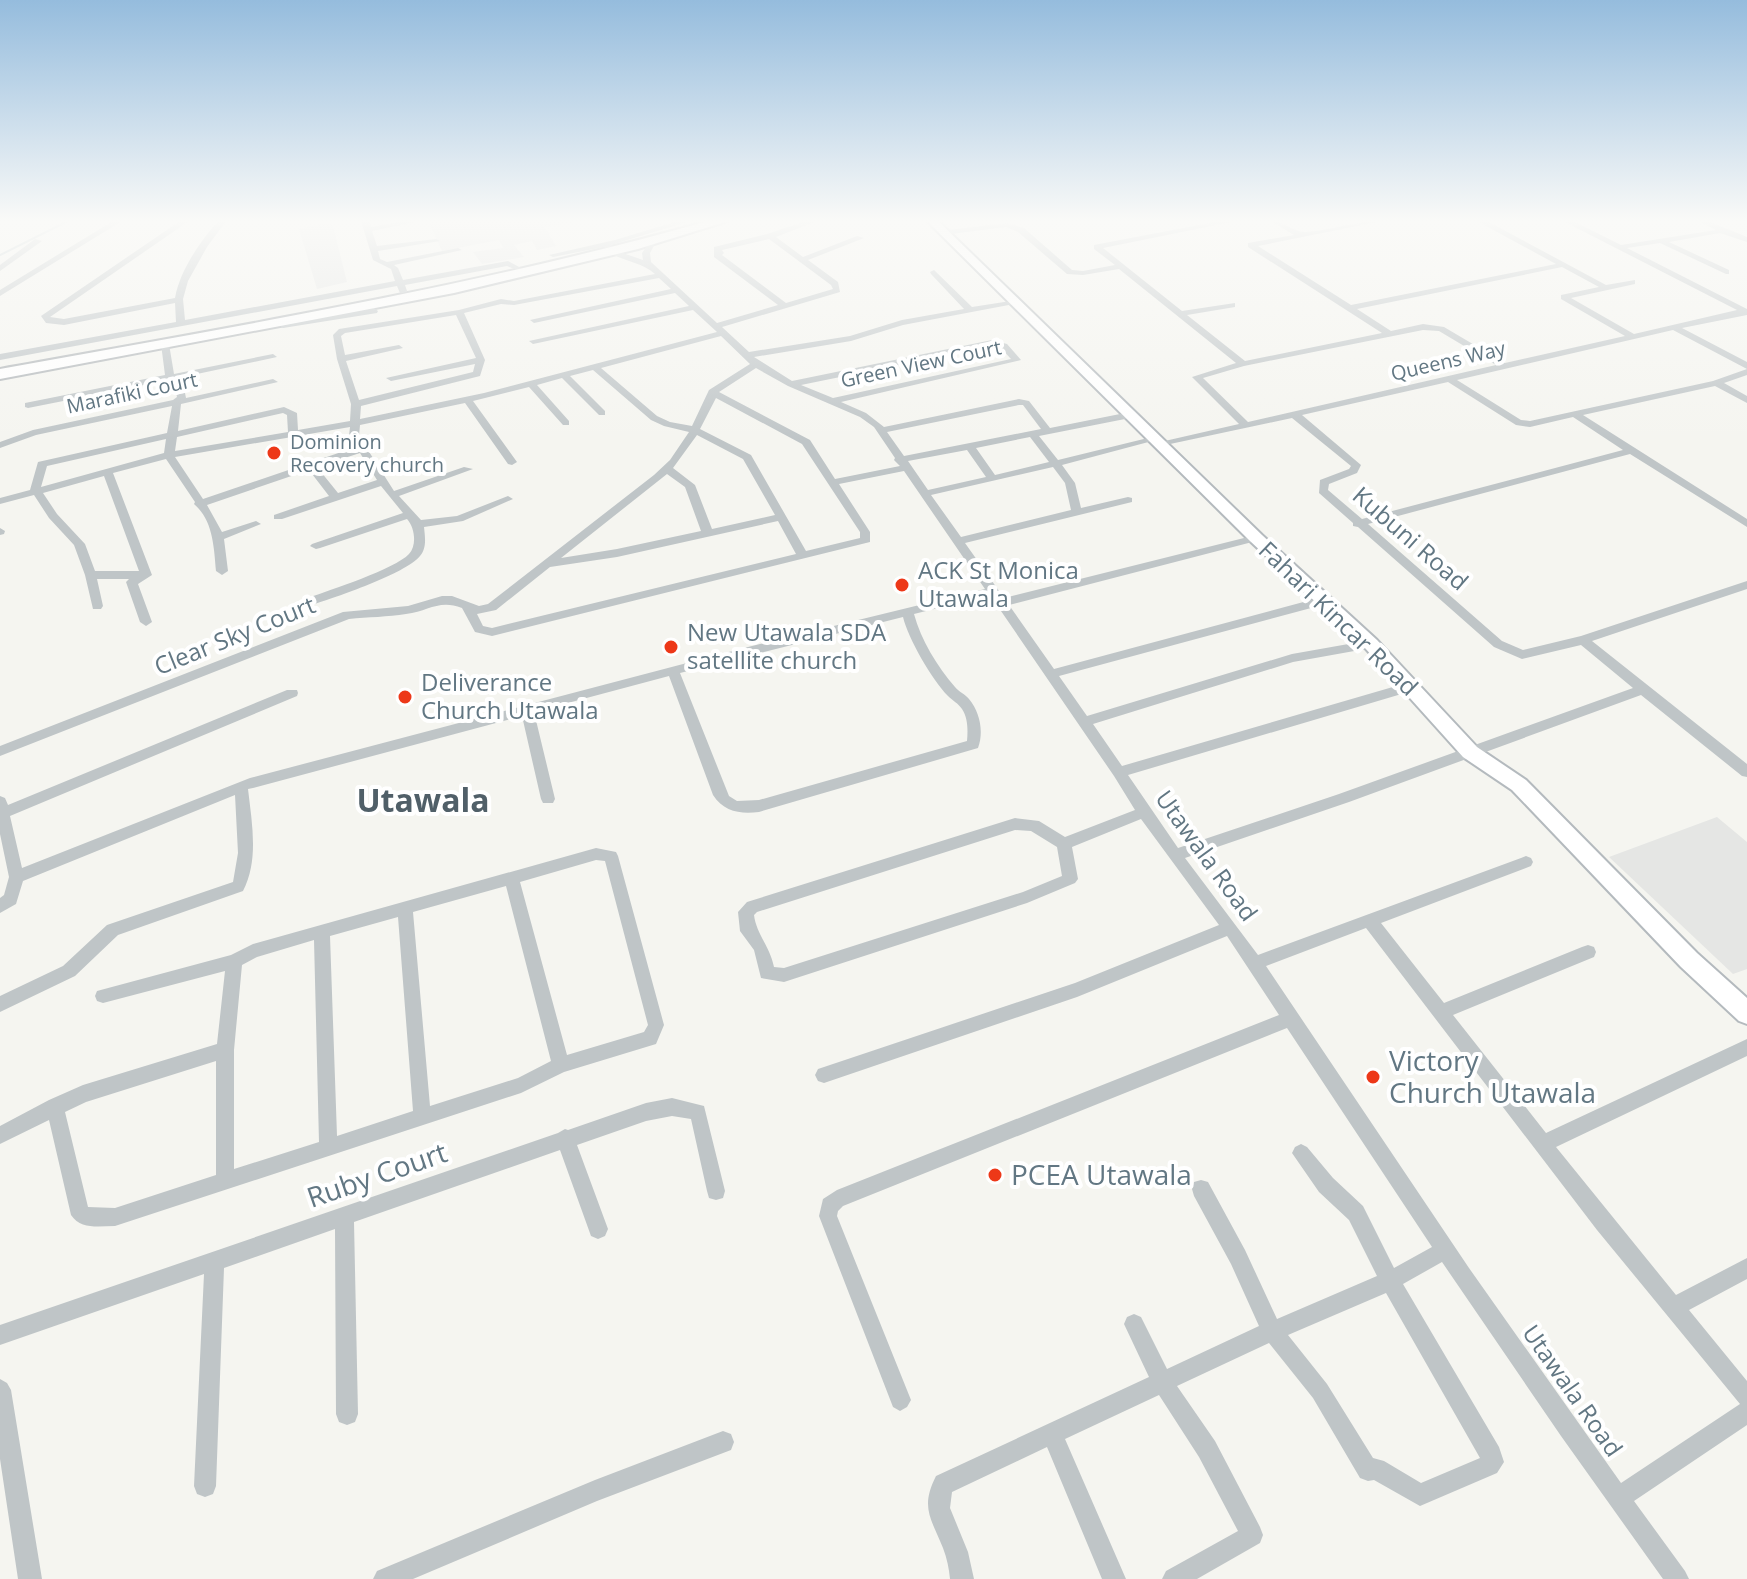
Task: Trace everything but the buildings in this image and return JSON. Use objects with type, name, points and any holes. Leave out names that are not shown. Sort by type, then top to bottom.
[{"type":"main road","points":[[0,376],[340,308],[381,295]]},
{"type":"main road","points":[[0,365],[199,325],[340,308],[374,309],[431,295]]},
{"type":"street","points":[[76,295],[45,316],[49,321],[64,322],[179,300]]},
{"type":"street","points":[[180,324],[181,295]]},
{"type":"street","points":[[0,357],[364,295]]},
{"type":"street","points":[[414,519],[392,495],[354,436],[356,404],[341,359],[338,333],[459,312],[501,301],[514,303],[558,295]]},
{"type":"street","points":[[534,320],[655,295]]},
{"type":"street","name":"Utawala Road","points":[[682,295],[752,360],[791,384],[872,420],[1119,772],[1142,813],[1255,963],[1443,1251],[1677,1579]]},
{"type":"street","points":[[770,295],[784,305]]},
{"type":"street","points":[[0,501],[169,455],[354,424],[497,392],[719,329],[815,295]]},
{"type":"street","points":[[956,295],[971,311]]},
{"type":"street","name":"Fahari Kincar Road","points":[[1006,295],[1256,538],[1371,644],[1470,752],[1519,785],[1689,960],[1747,1013]]},
{"type":"street","points":[[1156,295],[1243,364]]},
{"type":"street","points":[[1328,295],[1387,332]]},
{"type":"street","points":[[1349,308],[1415,295]]},
{"type":"street","points":[[1572,295],[1564,297],[1633,337]]},
{"type":"street","points":[[1713,295],[1746,312]]},
{"type":"street","points":[[548,564],[667,469],[695,430],[712,392],[752,360],[902,323],[1014,302]]},
{"type":"street","points":[[1179,314],[1232,305]]},
{"type":"street","points":[[533,341],[696,307]]},
{"type":"street","points":[[222,571],[218,537],[211,519],[169,455],[177,402],[182,392],[170,376],[165,345],[374,309],[376,325]]},
{"type":"street","points":[[459,312],[481,366],[497,392]]},
{"type":"street","name":"Queens Way","points":[[923,494],[1451,380],[1746,312]]},
{"type":"street","points":[[1244,424],[1196,380],[1202,375],[1243,364],[1423,327],[1441,329],[1503,366]]},
{"type":"street","points":[[1674,327],[1747,366]]},
{"type":"street","name":"Green View Court","points":[[791,384],[996,343],[1004,346],[1017,360],[834,401]]},
{"type":"street","points":[[341,359],[399,348]]},
{"type":"street","points":[[28,405],[273,357]]},
{"type":"street","points":[[919,358],[934,379]]},
{"type":"street","points":[[391,378],[481,366]]},
{"type":"street","points":[[356,404],[474,376],[481,366]]},
{"type":"street","points":[[593,366],[654,418],[695,430],[747,457],[804,557]]},
{"type":"street","points":[[871,367],[887,390]]},
{"type":"street","points":[[1451,380],[1519,423],[1530,424],[1716,383],[1747,372]]},
{"type":"street","points":[[563,374],[602,413]]},
{"type":"street","name":"Marafiki Court","points":[[0,445],[33,433],[273,382]]},
{"type":"street","points":[[530,383],[566,423]]},
{"type":"street","points":[[1716,383],[1747,400]]},
{"type":"street","points":[[467,606],[479,629],[492,632],[650,591],[860,543],[868,537],[806,442],[712,392]]},
{"type":"street","points":[[467,399],[512,462]]},
{"type":"street","points":[[880,431],[1019,402],[1026,403],[1047,430]]},
{"type":"street","points":[[97,606],[91,575],[79,544],[53,516],[35,489],[42,464],[172,433],[289,410],[293,435]]},
{"type":"street","name":"Kubuni Road","points":[[1294,414],[1356,465],[1353,471],[1324,482],[1322,487],[1357,524],[1477,627],[1514,654],[1534,654],[1583,640]]},
{"type":"street","points":[[834,482],[969,446],[1130,415]]},
{"type":"street","points":[[1577,416],[1747,524]]},
{"type":"street","points":[[1032,433],[1070,483],[1077,512]]},
{"type":"street","points":[[969,446],[992,478]]},
{"type":"street","points":[[199,504],[361,449]]},
{"type":"street","points":[[1357,524],[1631,451]]},
{"type":"street","points":[[310,465],[335,496]]},
{"type":"street","points":[[392,495],[468,469]]},
{"type":"street","points":[[667,469],[690,485],[707,531]]},
{"type":"street","points":[[107,471],[146,575]]},
{"type":"street","points":[[278,517],[384,481]]},
{"type":"street","points":[[316,546],[414,519],[459,519],[508,499]]},
{"type":"street","points":[[957,541],[1128,500]]},
{"type":"street","points":[[548,564],[617,553],[780,517]]},
{"type":"street","name":"Clear Sky Court","points":[[312,601],[410,561],[417,553],[420,541],[414,519]]},
{"type":"street","points":[[218,537],[256,524]]},
{"type":"street","points":[[17,877],[241,786],[337,758],[908,612],[996,597],[1256,538]]},
{"type":"street","name":"Clear Sky Court","points":[[0,751],[347,615],[386,614],[442,600],[478,610],[492,607],[548,564]]},
{"type":"street","points":[[91,575],[146,575]]},
{"type":"street","points":[[146,575],[132,582],[146,622]]},
{"type":"street","points":[[1583,640],[1747,585]]},
{"type":"street","points":[[1050,674],[1322,601]]},
{"type":"street","points":[[673,671],[720,795],[726,804],[736,807],[759,806],[973,744],[971,711],[962,699],[951,692],[916,642],[908,612]]},
{"type":"street","points":[[1583,640],[1747,772]]},
{"type":"street","points":[[1084,722],[1292,658],[1371,644]]},
{"type":"street","points":[[1119,772],[1410,687]]},
{"type":"street","points":[[1175,855],[1643,689]]},
{"type":"street","points":[[0,906],[11,899],[17,877],[1,807],[292,693]]},
{"type":"street","points":[[527,710],[548,799]]},
{"type":"street","points":[[0,1004],[69,971],[113,930],[238,887],[244,880],[245,865],[241,786]]},
{"type":"street","points":[[1064,844],[1142,813]]},
{"type":"street","points":[[1015,824],[1034,825],[1064,844],[1071,873],[1065,883],[784,975],[767,973],[765,956],[757,938],[748,931],[746,912],[752,907],[1015,824]]},
{"type":"street","points":[[55,1106],[78,1208],[83,1216],[115,1217],[521,1085],[561,1065],[650,1038],[655,1032],[654,1013],[614,861],[605,854],[511,878],[253,951],[234,961],[103,996]]},
{"type":"street","points":[[1255,963],[1526,862]]},
{"type":"street","points":[[511,878],[561,1065]]},
{"type":"street","points":[[405,908],[422,1117]]},
{"type":"street","points":[[1370,921],[1543,1144],[1747,1397]]},
{"type":"street","points":[[824,1075],[1077,990],[1230,928]]},
{"type":"street","points":[[322,933],[328,1146]]},
{"type":"street","points":[[1441,1012],[1588,952]]},
{"type":"street","points":[[225,1181],[225,1050],[234,961]]},
{"type":"street","points":[[900,1400],[828,1216],[830,1206],[837,1199],[1290,1019]]},
{"type":"street","points":[[1543,1144],[1747,1047]]},
{"type":"street","points":[[0,1135],[55,1106],[225,1050]]},
{"type":"street","name":"Ruby Court","points":[[0,1335],[646,1112],[672,1107],[698,1112],[716,1191]]},
{"type":"street","points":[[565,1138],[598,1229]]},
{"type":"street","points":[[1201,1189],[1238,1257],[1272,1331],[1320,1391],[1368,1470],[1376,1469],[1420,1495],[1489,1465],[1493,1462],[1491,1455],[1390,1281],[1356,1213],[1326,1185],[1301,1153]]},
{"type":"street","points":[[344,1216],[347,1414]]},
{"type":"street","points":[[962,1579],[956,1550],[936,1508],[936,1497],[944,1484],[1272,1331],[1390,1281],[1443,1251]]},
{"type":"street","points":[[205,1486],[214,1261]]},
{"type":"street","points":[[1673,1308],[1747,1268]]},
{"type":"street","points":[[1134,1324],[1163,1383],[1207,1449],[1252,1535],[1174,1579]]},
{"type":"street","points":[[0,1390],[30,1579]]},
{"type":"street","points":[[1618,1498],[1747,1412]]},
{"type":"street","points":[[1053,1435],[1114,1579]]},
{"type":"street","points":[[385,1579],[595,1491],[723,1442]]},
{"type":"shaded area","points":[[1717,817],[1747,842],[1747,969],[1733,974],[1609,857]]},
{"type":"place","name":"Dominion Recovery church","points":[[274,453]]},
{"type":"place","name":"ACK St Monica Utawala","points":[[902,585]]},
{"type":"place","name":"New Utawala SDA satellite church","points":[[671,647]]},
{"type":"place","name":"Deliverance Church Utawala","points":[[405,697]]},
{"type":"place","name":"Victory Church Utawala","points":[[1373,1077]]},
{"type":"place","name":"PCEA Utawala","points":[[995,1175]]},
{"type":"district","name":"Utawala","points":[[423,801]]}]
